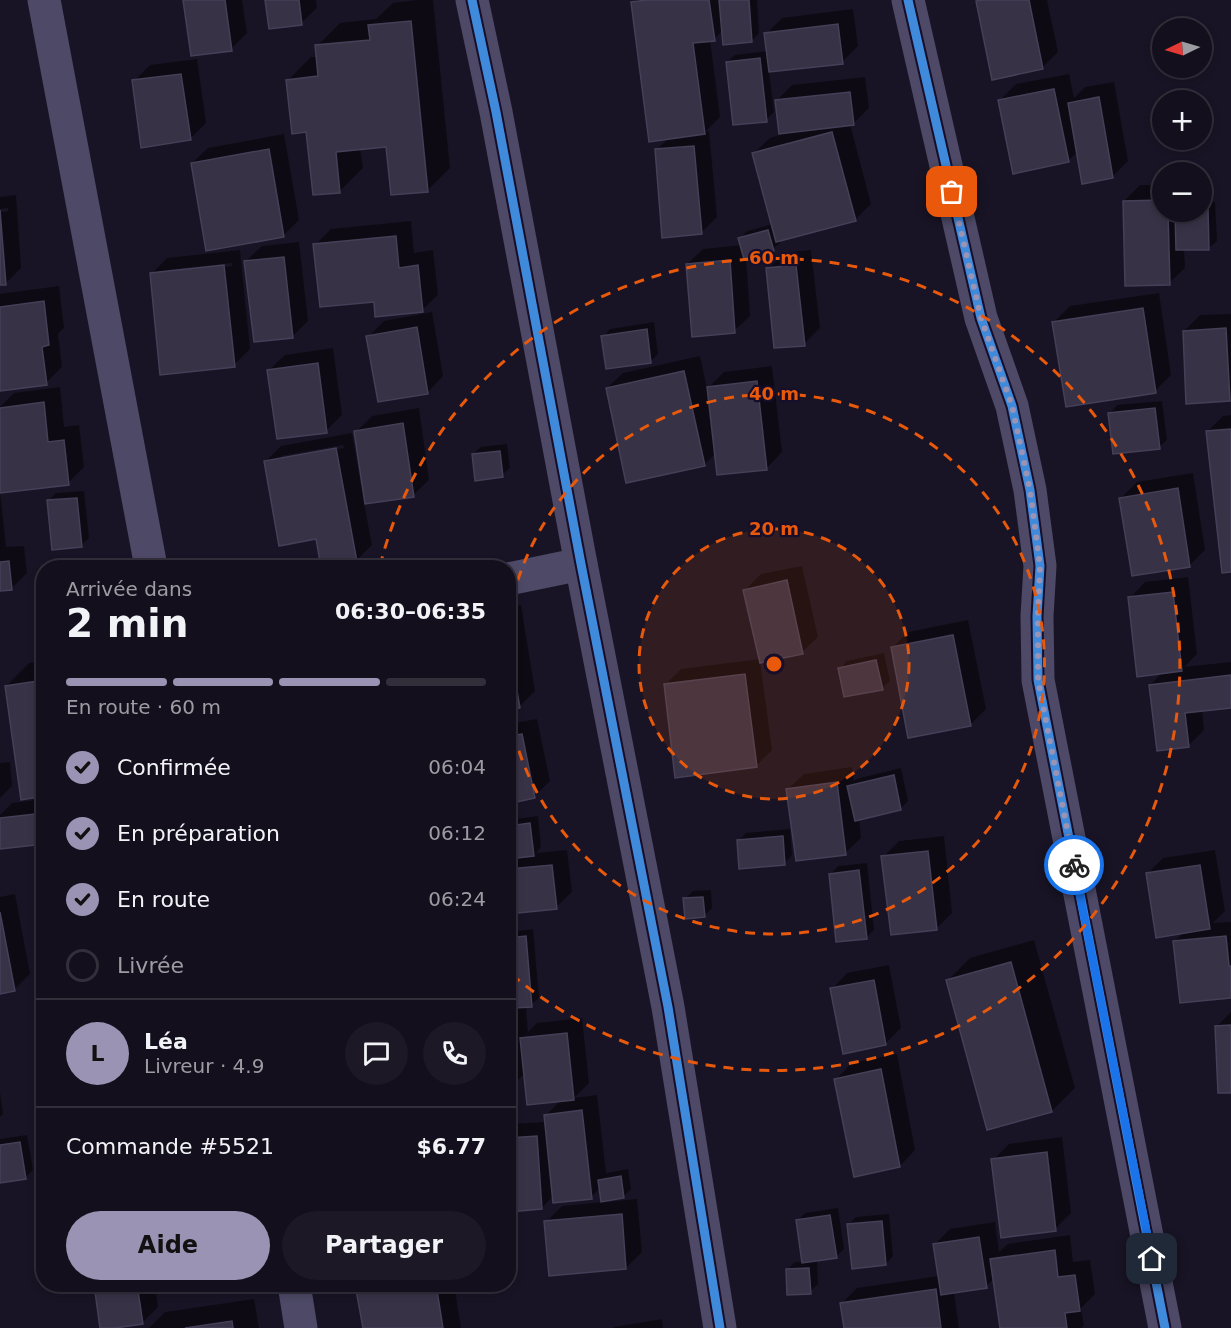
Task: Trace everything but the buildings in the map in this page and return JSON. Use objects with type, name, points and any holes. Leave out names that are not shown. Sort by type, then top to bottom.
[{"type":"street","points":[[44,0],[150,560]]},
{"type":"street","points":[[472,0],[496,112],[580,564],[668,1007],[720,1328]]},
{"type":"street","points":[[908,0],[981,318],[1012,406],[1030,490],[1040,566],[1038,680],[1165,1328]]},
{"type":"street","points":[[516,577],[580,564]]},
{"type":"street","points":[[295,1292],[301,1328]]},
{"type":"cycle path","points":[[472,0],[496,112],[581,564],[668,1007],[720,1328]]},
{"type":"cycle path","points":[[908,0],[981,318],[1012,406],[1030,490],[1040,566],[1037,616],[1038,680],[1165,1328]]},
{"type":"way so far","points":[[952,192],[981,318],[1012,406],[1030,490],[1040,566],[1038,680],[1074,865]]},
{"type":"route","points":[[1074,865],[1152,1259]]}]
